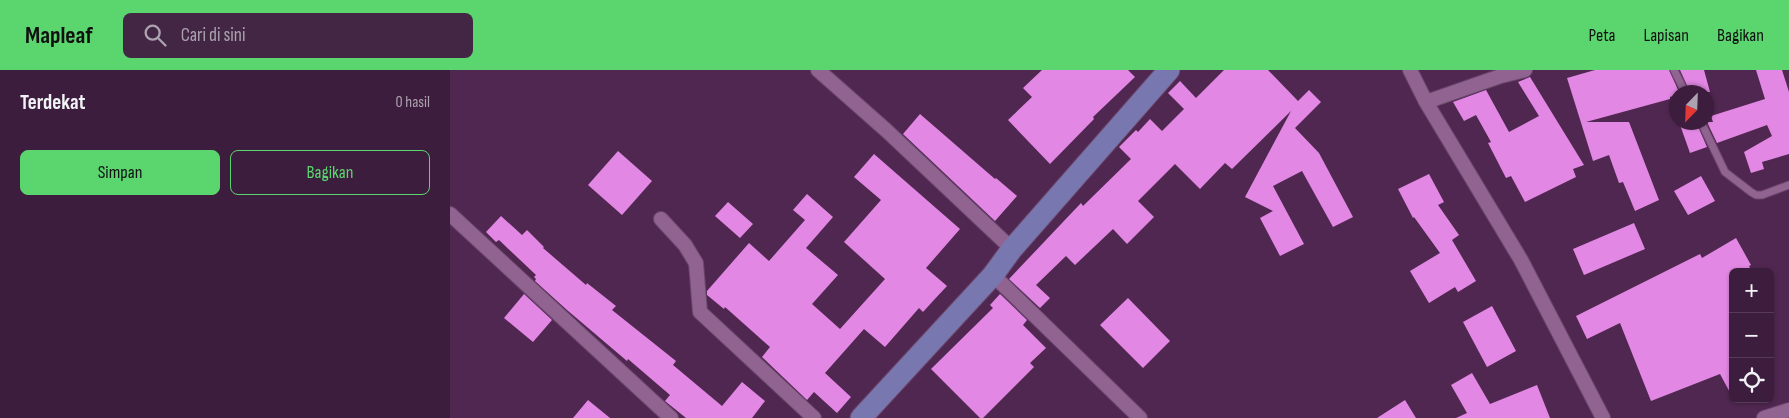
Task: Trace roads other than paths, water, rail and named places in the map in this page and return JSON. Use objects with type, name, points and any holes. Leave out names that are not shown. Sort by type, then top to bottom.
[{"type":"main road","points":[[861,418],[993,275],[1012,249],[1169,70]]},
{"type":"street","points":[[818,70],[1012,249]]},
{"type":"street","points":[[1410,70],[1426,102],[1521,260],[1603,418]]},
{"type":"street","points":[[1426,102],[1501,76],[1525,70]]},
{"type":"street","points":[[450,214],[671,418]]},
{"type":"street","points":[[661,219],[685,245],[696,263],[700,312],[814,418]]},
{"type":"street","points":[[993,275],[1140,418]]},
{"type":"street","points":[[1764,418],[1789,410]]},
{"type":"lane","points":[[1674,70],[1682,85]]},
{"type":"lane","points":[[1705,130],[1725,172],[1751,192],[1756,195],[1762,195],[1789,185]]}]
